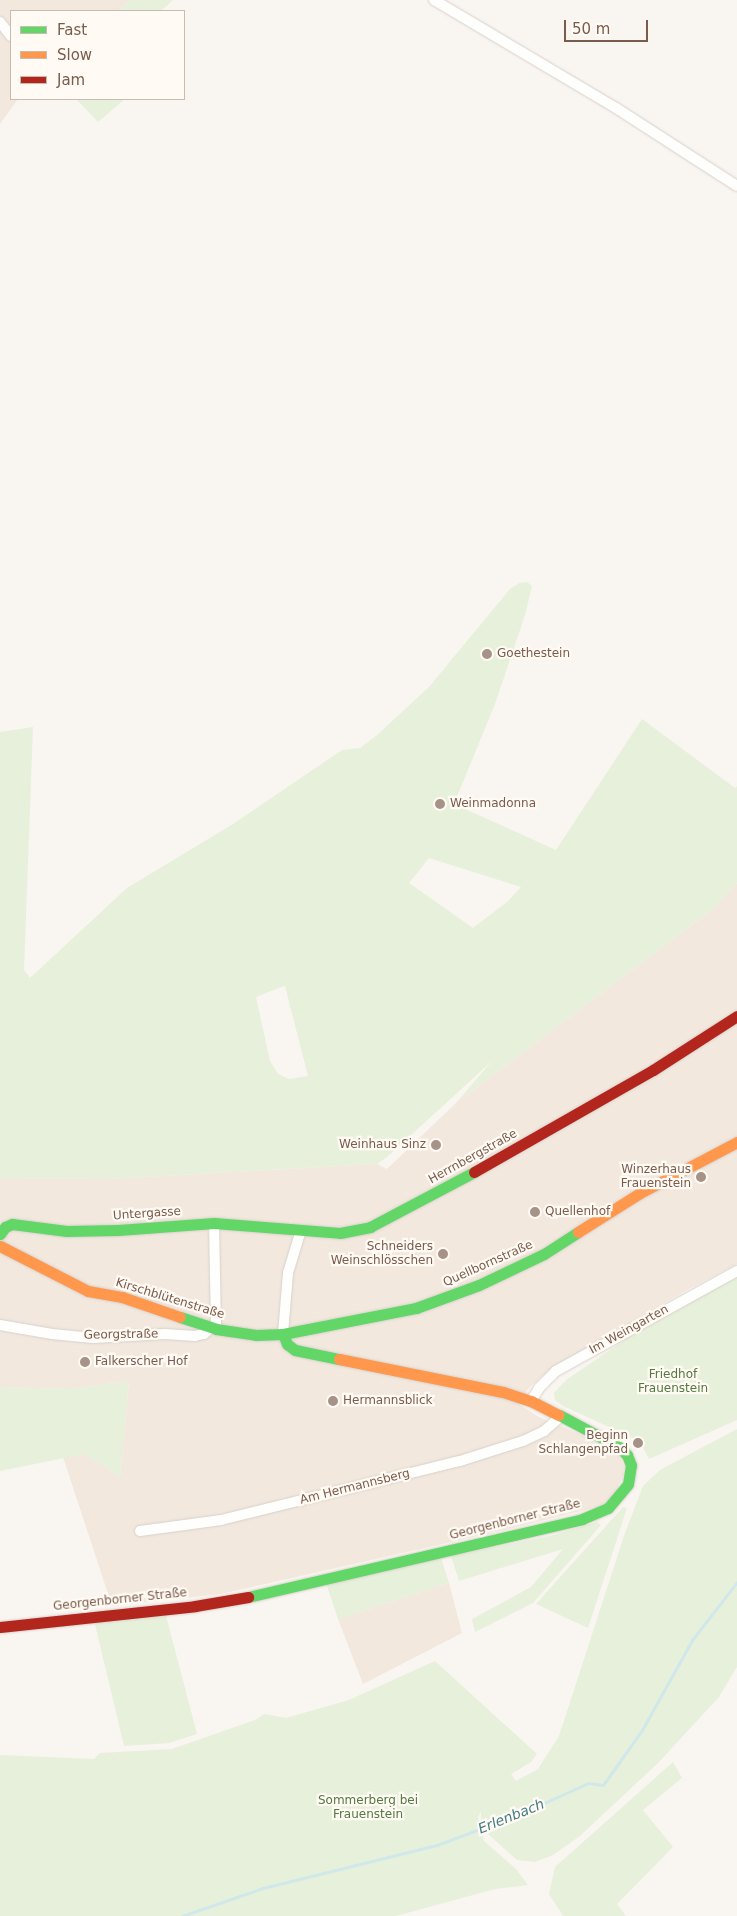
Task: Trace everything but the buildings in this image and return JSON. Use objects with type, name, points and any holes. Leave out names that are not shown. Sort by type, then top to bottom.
[{"type":"main road","name":"Herrnbergstraße","points":[[301,1230],[340,1233],[370,1227],[419,1203],[637,1079],[737,1016]]},
{"type":"main road","name":"Quellbornstraße","points":[[283,1334],[408,1310],[436,1302],[479,1285],[544,1254],[640,1192],[737,1142]]},
{"type":"main road","name":"Untergasse","points":[[0,1234],[5,1227],[12,1224],[67,1230],[110,1230],[214,1223],[301,1230]]},
{"type":"main road","name":"Kirschblütenstraße","points":[[0,1246],[88,1291],[122,1297],[213,1329],[256,1335],[283,1334]]},
{"type":"main road","name":"Georgenborner Straße","points":[[0,1627],[236,1599],[591,1516],[608,1508],[624,1490],[631,1470],[629,1460],[619,1447],[531,1401],[503,1392],[295,1350],[287,1344],[283,1334]]},
{"type":"street","points":[[434,0],[616,108],[737,186]]},
{"type":"street","points":[[0,22],[6,35]]},
{"type":"street","points":[[213,1329],[214,1223]]},
{"type":"street","points":[[283,1334],[288,1273],[301,1230]]},
{"type":"street","name":"Im Weingarten","points":[[531,1401],[539,1388],[556,1371],[737,1270]]},
{"type":"street","name":"Georgstraße","points":[[0,1325],[52,1334],[94,1338],[165,1334],[195,1336],[213,1329]]},
{"type":"street","name":"Am Hermannsberg","points":[[140,1531],[221,1520],[460,1461],[523,1441],[544,1431],[560,1417]]},
{"type":"shaded area","points":[[0,0],[130,0],[119,10],[10,10],[10,100],[17,100],[0,124]]},
{"type":"shaded area","points":[[737,883],[737,1264],[685,1291],[543,1375],[527,1390],[520,1405],[539,1417],[584,1436],[619,1456],[624,1466],[623,1477],[606,1503],[509,1529],[221,1594],[112,1606],[63,1457],[85,1454],[120,1477],[129,1381],[70,1389],[0,1387],[0,1178],[107,1179],[377,1164],[387,1169],[456,1103],[713,909]]},
{"type":"shaded area","points":[[449,1583],[462,1633],[363,1684],[338,1619]]},
{"type":"green space","points":[[130,0],[173,0],[162,10],[119,10]]},
{"type":"green space","points":[[77,100],[124,100],[98,122]]},
{"type":"green space","points":[[527,582],[532,586],[525,615],[495,704],[454,804],[556,850],[642,719],[735,788],[737,786],[737,883],[713,909],[456,1103],[492,1061],[377,1164],[107,1179],[0,1178],[0,732],[33,727],[24,970],[30,978],[127,888],[233,824],[342,750],[360,748],[377,735],[429,687],[510,589],[519,583]],"holes":[[[429,858],[521,887],[507,902],[473,928],[409,883]],[[285,986],[308,1076],[289,1079],[278,1074],[270,1061],[256,997]]]},
{"type":"green space","name":"Friedhof Frauenstein","points":[[737,1275],[737,1420],[649,1459],[641,1444],[633,1438],[563,1406],[555,1400],[554,1393],[566,1380],[626,1339]]},
{"type":"green space","points":[[129,1381],[120,1477],[84,1454],[0,1471],[0,1387],[70,1389]]},
{"type":"green space","name":"Sommerberg bei Frauenstein","points":[[737,1429],[737,1667],[719,1697],[659,1762],[580,1836],[553,1855],[535,1862],[517,1860],[488,1834],[481,1820],[481,1811],[478,1818],[484,1841],[516,1869],[528,1885],[495,1889],[396,1916],[0,1916],[0,1755],[94,1759],[100,1753],[172,1749],[255,1720],[264,1714],[286,1718],[349,1700],[435,1661],[537,1754],[531,1762],[511,1774],[516,1781],[538,1769],[559,1736],[625,1533],[643,1486],[660,1470]]},
{"type":"green space","points":[[623,1507],[627,1508],[588,1628],[536,1604]]},
{"type":"green space","points":[[597,1522],[601,1525],[533,1603],[475,1632],[472,1619],[531,1587],[563,1549],[459,1581],[451,1556],[554,1535]]},
{"type":"green space","points":[[441,1558],[449,1583],[338,1619],[326,1583]]},
{"type":"green space","points":[[165,1612],[197,1734],[169,1743],[124,1746],[94,1620]]},
{"type":"green space","points":[[673,1762],[682,1778],[643,1810],[673,1847],[617,1904],[626,1916],[563,1916],[549,1894],[555,1867]]},
{"type":"waterway","name":"Erlenbach","points":[[182,1916],[263,1888],[437,1845],[522,1813],[588,1783],[603,1785],[642,1730],[692,1640],[737,1582]]},
{"type":"traffic: fast","points":[[0,1234],[5,1227],[12,1224],[67,1231],[118,1230],[214,1223],[340,1233],[370,1227],[474,1172]]},
{"type":"traffic: fast","points":[[180,1317],[216,1329],[256,1335],[283,1334],[416,1308],[479,1285],[544,1254],[578,1232]]},
{"type":"traffic: fast","points":[[283,1334],[287,1344],[295,1350],[339,1359]]},
{"type":"traffic: fast","points":[[248,1597],[582,1519],[608,1508],[628,1484],[631,1465],[627,1455],[619,1447],[559,1415]]},
{"type":"traffic: slow","points":[[578,1232],[640,1193],[737,1142]]},
{"type":"traffic: slow","points":[[0,1246],[88,1291],[122,1297],[180,1317]]},
{"type":"traffic: slow","points":[[339,1359],[503,1392],[531,1401],[559,1415]]},
{"type":"traffic: jam","points":[[474,1172],[653,1070],[737,1016]]},
{"type":"traffic: jam","points":[[0,1627],[195,1606],[248,1597]]},
{"type":"place","name":"Goethestein","points":[[487,654]]},
{"type":"place","name":"Weinmadonna","points":[[440,804]]},
{"type":"place","name":"Weinhaus Sinz","points":[[436,1145]]},
{"type":"place","name":"Winzerhaus Frauenstein","points":[[701,1177]]},
{"type":"place","name":"Quellenhof","points":[[535,1212]]},
{"type":"place","name":"Schneiders Weinschlösschen","points":[[443,1254]]},
{"type":"place","name":"Falkerscher Hof","points":[[85,1362]]},
{"type":"place","name":"Hermannsblick","points":[[333,1401]]},
{"type":"place","name":"Beginn Schlangenpfad","points":[[638,1443]]}]
